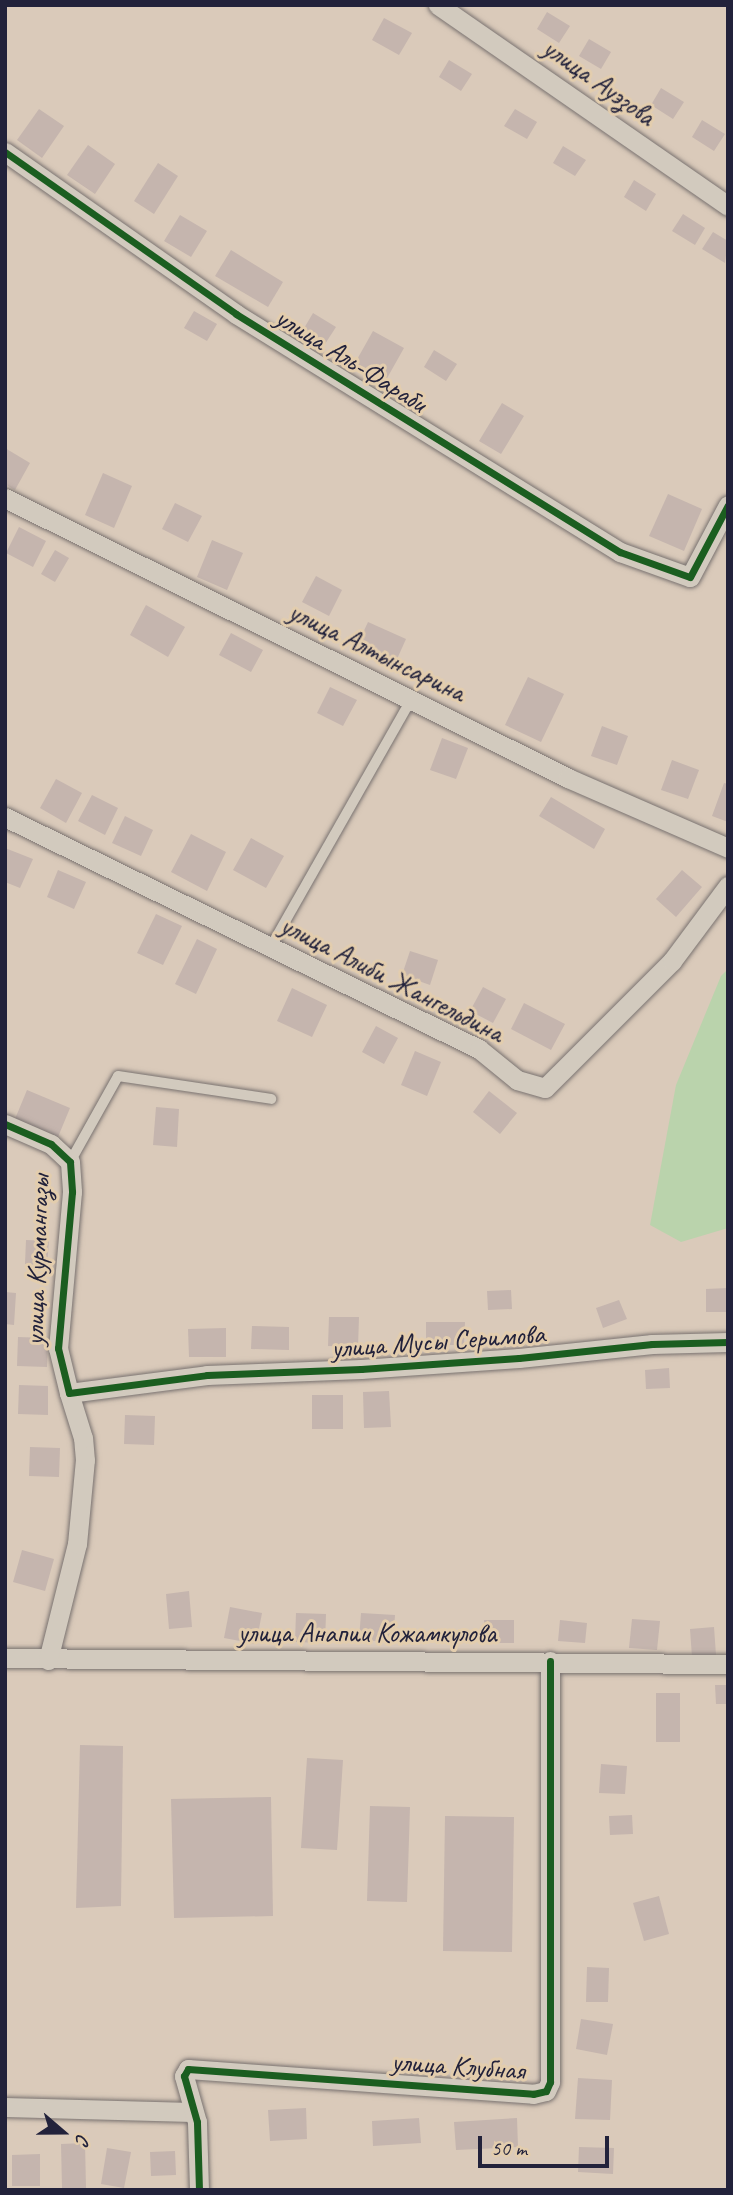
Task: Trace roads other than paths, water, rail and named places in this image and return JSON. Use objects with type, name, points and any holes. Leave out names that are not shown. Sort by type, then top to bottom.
[{"type":"street","name":"улица Ауэзова","points":[[438,5],[728,206]]},
{"type":"street","name":"улица Аль-Фараби","points":[[5,152],[236,314],[620,552],[690,577],[728,505]]},
{"type":"street","name":"улица Алтынсарина","points":[[5,498],[568,778],[728,848]]},
{"type":"street","name":"улица Алиби Жангельдина","points":[[5,817],[479,1049],[517,1080],[545,1088],[672,961],[728,886]]},
{"type":"street","name":"улица Курмангазы","points":[[5,1125],[51,1144],[70,1162],[72,1192],[58,1348],[83,1438],[85,1460],[77,1544],[48,1660]]},
{"type":"street","name":"улица Мусы Серимова","points":[[69,1393],[207,1375],[519,1358],[652,1344],[728,1342]]},
{"type":"street","name":"улица Анапии Кожамкулова","points":[[5,1658],[728,1664]]},
{"type":"street","name":"улица Клубная","points":[[199,2190],[197,2122],[184,2076],[188,2069],[533,2094],[546,2091],[550,2081],[550,1661]]},
{"type":"street","points":[[5,2107],[192,2112]]},
{"type":"lane","points":[[270,948],[411,700]]},
{"type":"lane","points":[[70,1162],[118,1076],[271,1099]]}]
